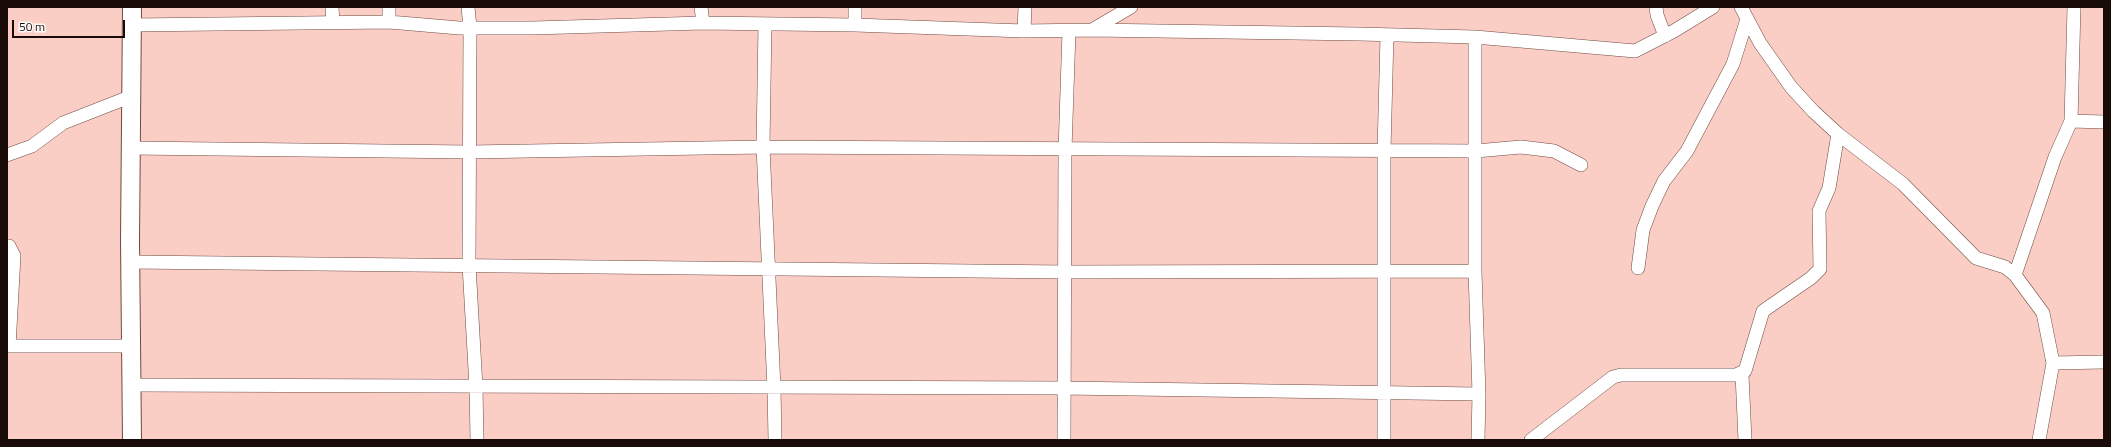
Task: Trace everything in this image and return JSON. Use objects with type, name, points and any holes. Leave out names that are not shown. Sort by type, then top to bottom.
[{"type":"main road","points":[[132,7],[132,440]]},
{"type":"street","points":[[332,7],[333,23]]},
{"type":"street","points":[[389,7],[389,22]]},
{"type":"street","points":[[468,7],[470,28],[469,265],[476,387],[477,440]]},
{"type":"street","points":[[701,7],[702,23]]},
{"type":"street","points":[[855,25],[856,7]]},
{"type":"street","points":[[1024,31],[1025,7]]},
{"type":"street","points":[[1092,30],[1131,7]]},
{"type":"street","points":[[1656,7],[1657,15],[1665,36]]},
{"type":"street","points":[[132,25],[389,22],[470,28],[702,23],[855,25],[1024,31],[1092,30],[1475,37],[1635,51],[1665,36],[1713,7]]},
{"type":"street","points":[[1741,7],[1760,43],[1791,87],[1813,111],[1838,134],[1903,184],[1976,258],[2004,267],[2016,275],[2042,313],[2053,363],[2039,440]]},
{"type":"street","points":[[2016,275],[2055,157],[2071,121],[2074,7]]},
{"type":"street","points":[[1638,268],[1643,230],[1652,206],[1664,181],[1687,152],[1733,64],[1747,19]]},
{"type":"street","points":[[765,24],[762,147],[774,388],[775,440]]},
{"type":"street","points":[[1064,440],[1065,150],[1069,31]]},
{"type":"street","points":[[1384,440],[1382,394],[1384,151],[1387,35]]},
{"type":"street","points":[[1475,37],[1475,271],[1479,394],[1478,440]]},
{"type":"street","points":[[7,155],[32,146],[63,123],[132,96]]},
{"type":"street","points":[[2071,121],[2104,122]]},
{"type":"street","points":[[1745,440],[1742,374],[1745,371],[1763,311],[1811,278],[1820,269],[1819,211],[1829,188],[1838,134]]},
{"type":"street","points":[[132,148],[470,152],[762,147],[1384,151],[1476,151],[1535,148],[1554,151],[1581,165]]},
{"type":"street","points":[[7,246],[9,246],[14,256],[8,346],[132,346]]},
{"type":"street","points":[[131,262],[1065,272],[1384,273],[1475,271]]},
{"type":"street","points":[[2053,363],[2104,362]]},
{"type":"street","points":[[1531,440],[1613,377],[1621,375],[1742,374]]},
{"type":"street","points":[[132,385],[1064,388],[1382,394],[1479,394]]}]
